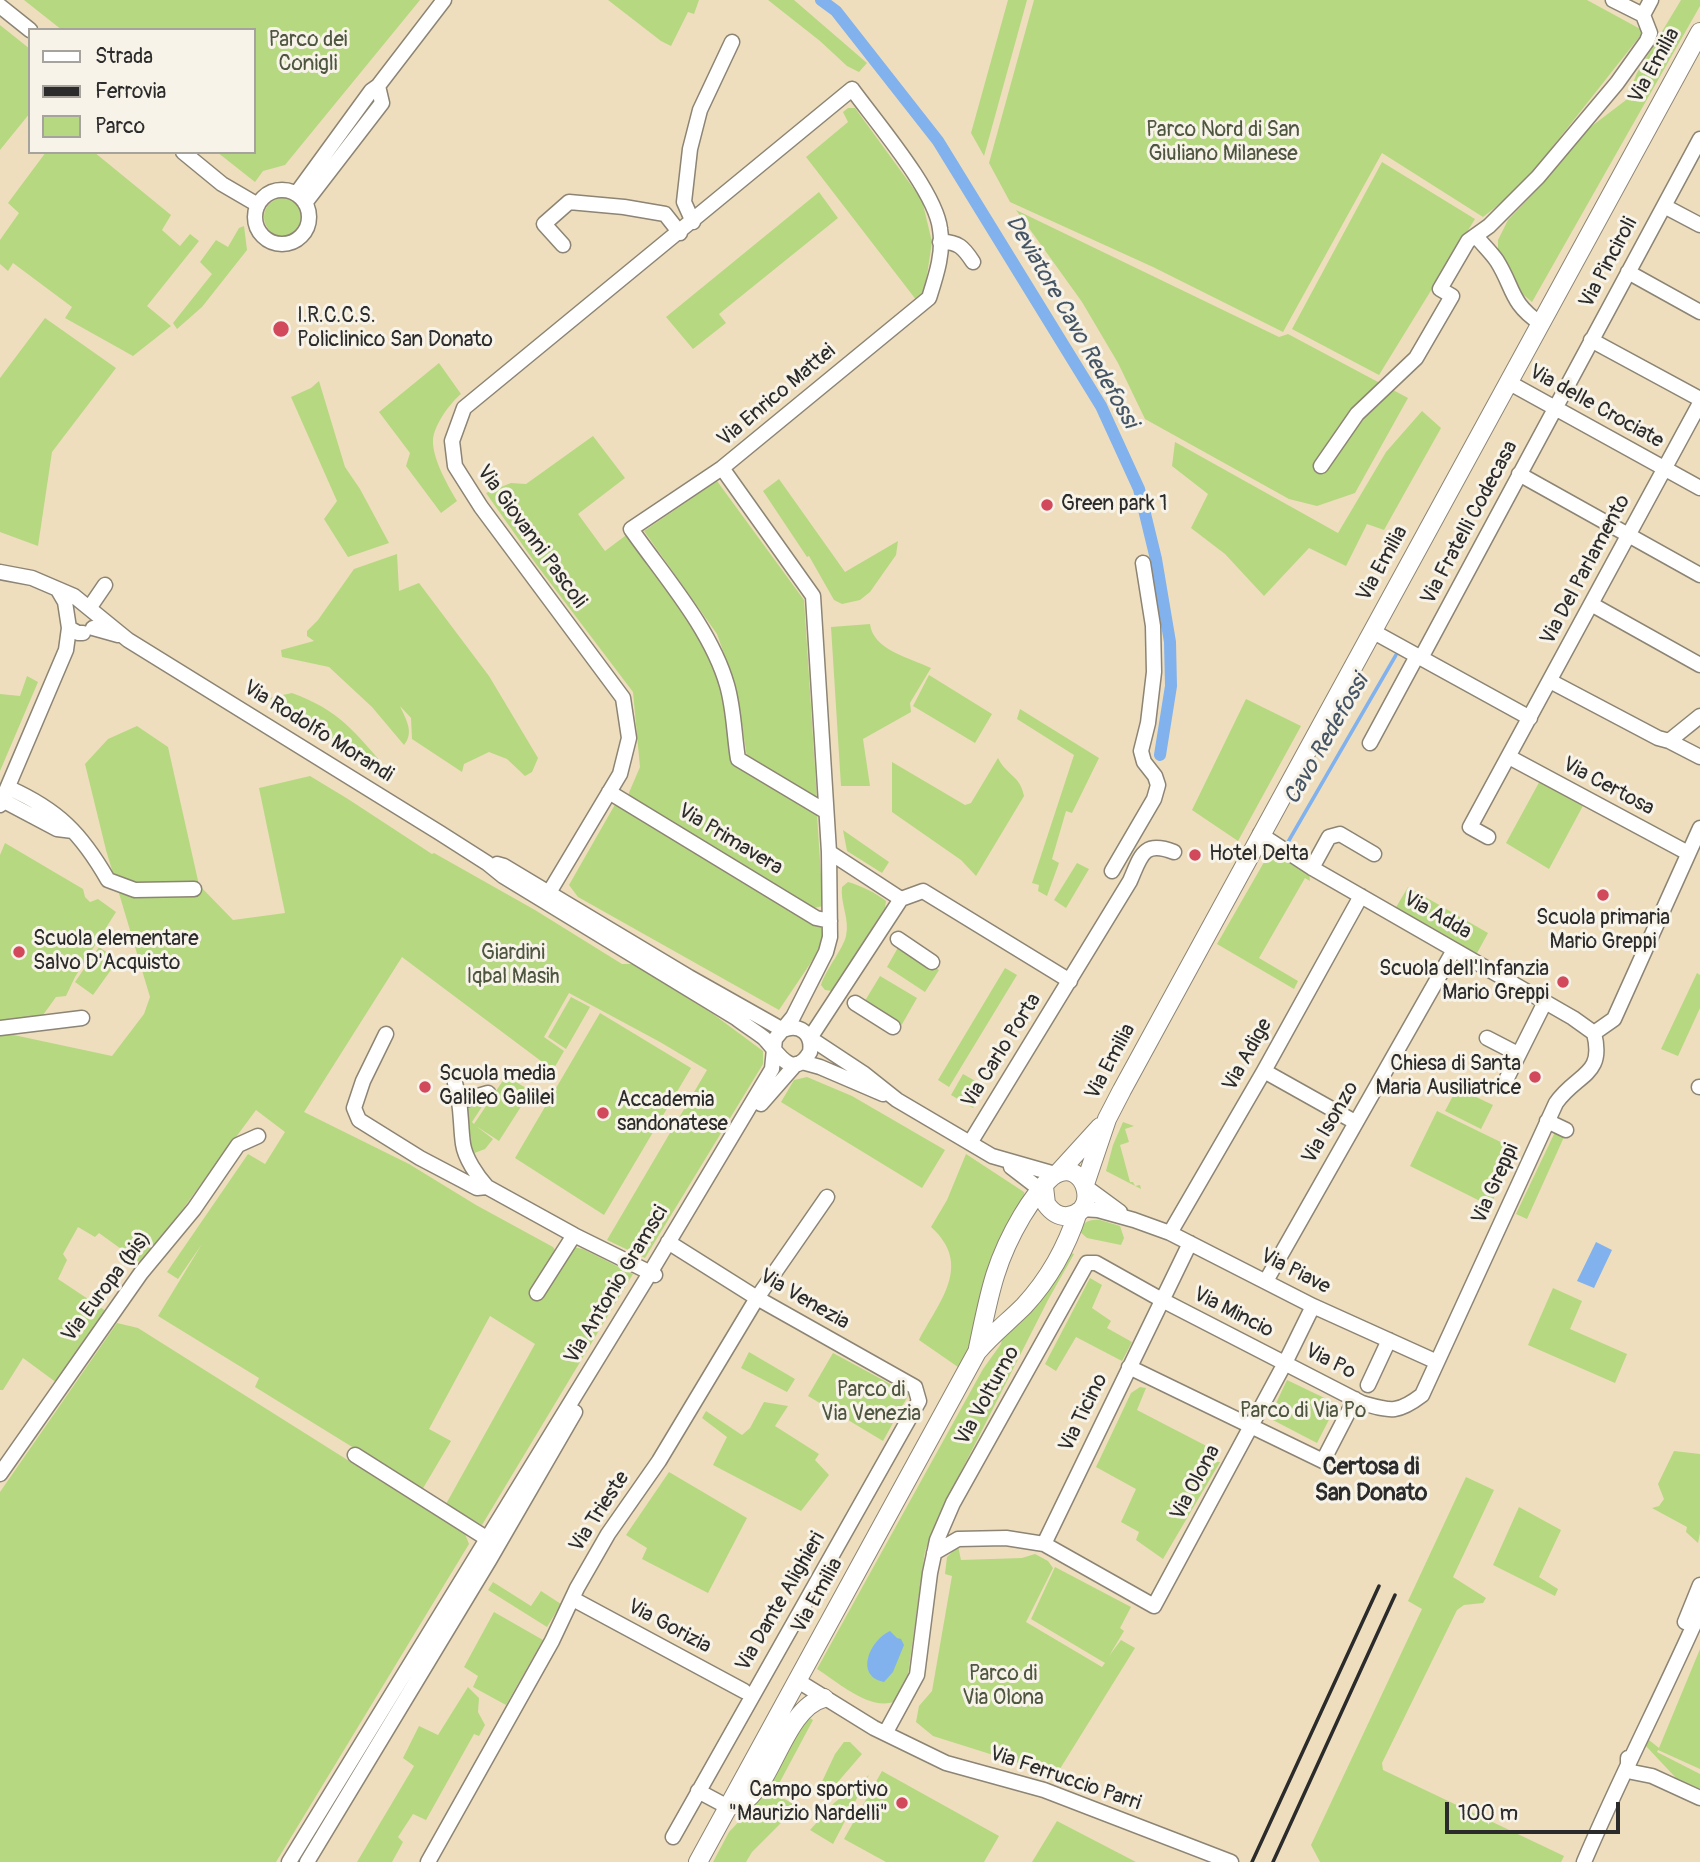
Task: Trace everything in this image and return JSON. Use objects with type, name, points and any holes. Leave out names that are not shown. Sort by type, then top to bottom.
[{"type":"main road","name":"Via Emilia","points":[[1086,1186],[1107,1119],[1260,834],[1700,32]]},
{"type":"main road","name":"Via Emilia","points":[[698,1862],[977,1352],[995,1270],[1018,1223],[1048,1184],[1107,1119]]},
{"type":"main road","points":[[1071,1172],[1078,1175],[1086,1186],[1087,1198],[1080,1210],[1066,1216],[1051,1210],[1048,1184],[1071,1172]]},
{"type":"main road","name":"Via Emilia","points":[[977,1352],[1041,1285],[1063,1249],[1080,1210]]},
{"type":"main road","points":[[728,1807],[751,1797],[800,1713],[824,1698]]},
{"type":"street","points":[[300,199],[371,91],[378,86],[444,0]]},
{"type":"street","points":[[1321,466],[1357,414],[1416,358],[1452,296],[1440,289],[1468,241],[1489,226],[1538,177],[1617,83],[1647,41],[1650,33],[1643,15],[1613,0]]},
{"type":"street","points":[[1643,15],[1651,0]]},
{"type":"street","points":[[0,6],[28,28]]},
{"type":"street","points":[[693,222],[684,202],[690,149],[700,110],[732,42]]},
{"type":"street","points":[[300,199],[383,103],[378,86]]},
{"type":"street","name":"Via Giovanni Pascoli","points":[[550,891],[620,774],[629,738],[623,698],[470,492],[455,466],[452,441],[464,408],[852,89]]},
{"type":"street","name":"Via Enrico Mattei","points":[[783,1030],[793,1017],[826,952],[830,937],[829,852],[813,596],[722,468],[929,298],[939,267],[940,242],[940,229],[930,198],[852,89]]},
{"type":"street","name":"Via Pinciroli","points":[[1555,408],[1700,139]]},
{"type":"street","points":[[185,154],[222,184],[258,205]]},
{"type":"street","points":[[275,191],[288,191],[300,199],[309,218],[305,230],[297,239],[282,244],[270,241],[260,231],[255,217],[263,197],[275,191]]},
{"type":"street","points":[[563,245],[544,224],[569,202],[624,207],[665,215],[680,233]]},
{"type":"street","points":[[1664,206],[1700,225]]},
{"type":"street","points":[[1476,236],[1497,261],[1517,303],[1525,313],[1540,323]]},
{"type":"street","points":[[940,242],[951,241],[963,247],[973,262]]},
{"type":"street","points":[[1628,272],[1700,312]]},
{"type":"street","points":[[1591,340],[1700,401]]},
{"type":"street","name":"Via delle Crociate","points":[[1508,382],[1700,488]]},
{"type":"street","name":"Via Del Parlamento","points":[[1488,837],[1470,827],[1700,401]]},
{"type":"street","name":"Via Fratelli Codecasa","points":[[1370,743],[1555,408]]},
{"type":"street","points":[[722,468],[631,529],[709,639],[727,683],[734,714],[738,759],[825,811]]},
{"type":"street","points":[[1519,474],[1700,575]]},
{"type":"street","points":[[1112,871],[1157,791],[1158,781],[1144,762],[1141,751],[1148,723],[1154,671],[1153,625],[1143,563]]},
{"type":"street","name":"Via Rodolfo Morandi","points":[[0,572],[32,578],[74,596],[126,638],[736,1018],[764,1038],[775,1050]]},
{"type":"street","points":[[89,607],[105,585]]},
{"type":"street","points":[[58,590],[65,602],[68,621],[78,633],[88,630]]},
{"type":"street","points":[[1591,604],[1700,665]]},
{"type":"street","points":[[89,607],[72,606],[66,650],[4,798],[39,801],[92,852],[108,880],[135,890],[194,889]]},
{"type":"street","points":[[66,650],[96,623],[89,607]]},
{"type":"street","name":"Via Rodolfo Morandi","points":[[88,630],[126,638]]},
{"type":"street","points":[[1372,631],[1530,718]]},
{"type":"street","points":[[1550,681],[1700,757]]},
{"type":"street","points":[[1669,741],[1700,716]]},
{"type":"street","name":"Via Certosa","points":[[1509,757],[1688,853]]},
{"type":"street","name":"Via Primavera","points":[[609,792],[816,918],[830,921]]},
{"type":"street","points":[[1594,1033],[1614,1019],[1700,828]]},
{"type":"street","name":"Via Adda","points":[[1260,834],[1312,868],[1594,1033]]},
{"type":"street","points":[[1312,868],[1329,837],[1340,834],[1374,854]]},
{"type":"street","name":"Via Carlo Porta","points":[[970,1143],[1094,941],[1145,850],[1161,847],[1174,852]]},
{"type":"street","points":[[829,852],[901,900]]},
{"type":"street","points":[[830,878],[837,869],[847,864]]},
{"type":"street","name":"Via Rodolfo Morandi","points":[[492,867],[504,866],[550,891],[689,977],[783,1030]]},
{"type":"street","name":"Via Rodolfo Morandi","points":[[550,891],[559,904],[653,961],[660,972]]},
{"type":"street","points":[[799,1063],[810,1052],[810,1038],[901,900],[923,891],[1070,981]]},
{"type":"street","name":"Via Adige","points":[[1170,1233],[1264,1071],[1361,895]]},
{"type":"street","points":[[898,939],[932,961]]},
{"type":"street","name":"Via Isonzo","points":[[1266,1281],[1454,950]]},
{"type":"street","points":[[1507,1078],[1545,1002]]},
{"type":"street","points":[[855,1003],[893,1027]]},
{"type":"street","points":[[0,1028],[82,1018]]},
{"type":"street","points":[[897,1100],[796,1027],[783,1030],[775,1040],[775,1050],[782,1061],[820,1067],[897,1100],[1048,1184]]},
{"type":"street","name":"Via Greppi","points":[[1437,1362],[1547,1121],[1565,1090],[1589,1072],[1598,1058],[1594,1033]]},
{"type":"street","points":[[386,1034],[363,1081],[354,1108],[359,1120],[420,1158],[477,1188],[486,1187]]},
{"type":"street","points":[[1487,1038],[1518,1054]]},
{"type":"street","name":"Via Antonio Gramsci","points":[[307,1862],[758,1094],[772,1069],[775,1050]]},
{"type":"street","name":"Via Antonio Gramsci","points":[[671,1244],[765,1098],[799,1063]]},
{"type":"street","points":[[1264,1071],[1355,1122]]},
{"type":"street","points":[[455,1083],[461,1101],[463,1146],[479,1179],[486,1187],[653,1274]]},
{"type":"street","points":[[461,1101],[488,1093]]},
{"type":"street","points":[[1547,1121],[1566,1130]]},
{"type":"street","name":"Via Europa (bis)","points":[[0,1474],[141,1273],[194,1209],[237,1145],[258,1136]]},
{"type":"street","points":[[1001,1160],[1023,1175],[1048,1184]]},
{"type":"street","name":"Via Piave","points":[[1086,1186],[1133,1220]]},
{"type":"street","name":"Via Trieste","points":[[428,1862],[552,1641],[608,1534],[666,1449],[757,1298],[827,1197]]},
{"type":"street","name":"Via Piave","points":[[1080,1210],[1098,1210],[1170,1233],[1313,1306],[1437,1362]]},
{"type":"street","points":[[537,1293],[574,1235]]},
{"type":"street","name":"Via Ticino","points":[[1044,1544],[1190,1243]]},
{"type":"street","name":"Via Venezia","points":[[671,1244],[757,1298],[915,1387]]},
{"type":"street","name":"Via Mincio","points":[[1087,1263],[1096,1264],[1285,1363]]},
{"type":"street","name":"Via Volturno","points":[[886,1732],[917,1675],[934,1553],[953,1503],[1087,1263]]},
{"type":"street","name":"Via Olona","points":[[1044,1544],[1154,1606],[1313,1306]]},
{"type":"street","name":"Via Po","points":[[1368,1385],[1389,1340]]},
{"type":"street","name":"Via Po","points":[[1285,1363],[1355,1399],[1385,1409],[1405,1408],[1422,1395],[1437,1362]]},
{"type":"street","points":[[1129,1367],[1250,1426]]},
{"type":"street","name":"Via Dante Alighieri","points":[[673,1837],[919,1401],[915,1387]]},
{"type":"street","name":"Via Po","points":[[1250,1426],[1323,1461],[1355,1399]]},
{"type":"street","points":[[355,1455],[493,1542]]},
{"type":"street","points":[[934,1553],[958,1539],[1006,1538],[1044,1544]]},
{"type":"street","name":"Via Antonio Gramsci","points":[[289,1862],[375,1719],[493,1542]]},
{"type":"street","points":[[1584,1862],[1615,1788],[1634,1766],[1659,1689],[1697,1609],[1700,1585]]},
{"type":"street","name":"Via Gorizia","points":[[573,1599],[744,1691]]},
{"type":"street","points":[[1634,1766],[1639,1745],[1664,1679]]},
{"type":"street","name":"Via Ferruccio Parri","points":[[797,1681],[946,1763],[1044,1790],[1231,1862]]},
{"type":"street","name":"Via Ferruccio Parri","points":[[797,1681],[823,1689],[879,1722],[886,1732]]},
{"type":"street","points":[[744,1710],[744,1691],[758,1684]]},
{"type":"street","points":[[375,1719],[388,1727]]},
{"type":"street","points":[[1634,1766],[1700,1798]]},
{"type":"street","points":[[698,1791],[728,1807]]},
{"type":"green space","name":"Parco dei Conigli","points":[[24,0],[420,0],[285,165],[263,171],[255,182],[220,154],[256,154],[256,28],[59,28]]},
{"type":"green space","points":[[608,0],[699,0],[694,14],[688,12],[671,46]]},
{"type":"green space","points":[[768,0],[794,0],[867,63],[859,72],[847,66]]},
{"type":"green space","points":[[1008,0],[1027,0],[984,156],[971,133]]},
{"type":"green space","name":"Parco Nord di San Giuliano Milanese","points":[[1034,0],[1587,0],[1644,31],[1520,188],[1483,217],[1382,153],[1283,332],[1153,267],[1010,202],[989,163]]},
{"type":"green space","points":[[1681,0],[1700,0],[1700,6],[1532,302],[1519,291],[1498,251],[1498,240],[1508,220],[1544,182],[1584,132],[1626,100],[1637,73]]},
{"type":"green space","points":[[0,25],[28,47],[28,115],[0,150]]},
{"type":"green space","points":[[848,108],[855,108],[922,200],[932,242],[924,295],[917,301],[806,157],[848,122],[843,112]]},
{"type":"green space","points":[[45,154],[96,154],[171,215],[162,230],[180,246],[190,234],[199,241],[147,306],[171,326],[133,356],[65,318],[72,307],[13,263],[8,271],[0,264],[0,240],[19,213],[8,203]]},
{"type":"green space","points":[[1382,162],[1475,219],[1379,375],[1292,329]]},
{"type":"green space","points":[[819,192],[838,218],[719,314],[726,323],[693,349],[666,317]]},
{"type":"green space","points":[[283,198],[297,203],[302,217],[297,231],[283,236],[269,231],[264,217],[269,203]]},
{"type":"green space","points":[[1016,210],[1279,337],[1288,334],[1408,398],[1355,493],[1317,506],[1289,499],[1145,419],[1118,363],[1082,302]]},
{"type":"green space","points":[[244,226],[247,250],[202,307],[177,329],[173,323],[212,274],[200,262],[216,240],[228,247],[239,228]]},
{"type":"green space","points":[[45,318],[116,368],[52,452],[38,546],[0,532],[0,378]]},
{"type":"green space","points":[[439,363],[461,394],[443,415],[433,440],[438,463],[457,501],[441,513],[406,466],[410,453],[379,412]]},
{"type":"green space","points":[[319,381],[345,467],[389,543],[348,557],[324,519],[337,501],[291,397],[311,388]]},
{"type":"green space","points":[[1422,411],[1441,428],[1384,530],[1367,524],[1346,566],[1309,548],[1264,596],[1225,554],[1191,528],[1208,494],[1172,466],[1175,442],[1338,533],[1386,452]]},
{"type":"green space","points":[[593,436],[625,478],[578,514],[605,551],[629,533],[706,641],[721,682],[732,761],[817,815],[823,906],[814,908],[628,795],[640,767],[633,692],[486,493],[511,483],[526,484]]},
{"type":"green space","points":[[779,479],[845,572],[898,541],[896,555],[870,592],[860,600],[842,604],[834,600],[809,556],[807,557],[763,491]]},
{"type":"green space","points":[[717,481],[804,600],[817,799],[747,757],[736,687],[717,634],[644,531]]},
{"type":"green space","points":[[397,554],[399,591],[419,583],[489,676],[538,758],[532,772],[525,776],[507,759],[489,752],[464,764],[462,772],[412,739],[411,718],[400,706],[409,730],[404,745],[372,707],[329,667],[282,657],[281,650],[314,641],[307,636],[307,631],[318,620],[354,569]]},
{"type":"green space","points":[[870,624],[873,633],[885,647],[931,668],[910,703],[911,712],[863,739],[870,786],[841,786],[831,627]]},
{"type":"green space","points":[[929,675],[992,714],[975,743],[913,706]]},
{"type":"green space","points":[[27,676],[38,682],[0,771],[0,694],[20,696]]},
{"type":"green space","points":[[292,693],[322,707],[345,724],[387,769],[385,772],[269,698]]},
{"type":"green space","points":[[1246,699],[1301,726],[1238,841],[1192,810]]},
{"type":"green space","points":[[1020,709],[1099,758],[1072,813],[1066,811],[1052,859],[1059,863],[1047,896],[1038,891],[1039,885],[1032,883],[1074,755],[1017,719]]},
{"type":"green space","name":"Giardini Iqbal Masih","points":[[137,726],[168,747],[199,885],[233,920],[285,913],[259,788],[310,776],[432,854],[535,910],[622,964],[633,964],[713,1014],[763,1051],[763,1064],[645,1258],[607,1240],[707,1070],[569,993],[544,1037],[564,1051],[553,1070],[402,957],[304,1112],[409,1164],[553,1247],[562,1261],[573,1247],[583,1249],[633,1274],[482,1525],[446,1504],[535,1344],[490,1316],[429,1429],[451,1441],[422,1490],[255,1387],[259,1378],[158,1316],[202,1244],[178,1279],[167,1272],[248,1154],[265,1164],[285,1132],[256,1110],[142,1264],[99,1233],[95,1237],[78,1227],[63,1254],[67,1260],[58,1279],[106,1311],[57,1383],[23,1358],[3,1390],[0,1390],[0,1036],[9,1034],[112,1056],[144,1014],[150,997],[106,850],[85,764],[108,739]]},
{"type":"green space","points":[[998,758],[1020,784],[1024,796],[976,876],[961,860],[892,812],[892,762],[965,805],[971,803]]},
{"type":"green space","points":[[1542,777],[1585,802],[1549,869],[1506,843]]},
{"type":"green space","points":[[617,801],[824,929],[818,952],[779,1010],[578,897],[569,885]]},
{"type":"green space","points":[[843,830],[889,862],[882,873],[847,851]]},
{"type":"green space","points":[[5,843],[83,889],[90,902],[98,899],[116,912],[66,996],[56,997],[43,1015],[0,1021],[0,855]]},
{"type":"green space","points":[[1271,850],[1309,873],[1310,881],[1305,878],[1259,958],[1298,981],[1294,989],[1217,944]]},
{"type":"green space","points":[[1077,863],[1089,869],[1066,908],[1054,900]]},
{"type":"green space","points":[[848,882],[886,901],[885,908],[832,991],[825,990],[821,985],[823,979],[846,936],[842,887]]},
{"type":"green space","points":[[1408,887],[1488,933],[1476,955],[1395,909]]},
{"type":"green space","points":[[900,944],[939,970],[925,992],[887,967]]},
{"type":"green space","points":[[99,947],[118,960],[93,995],[75,982]]},
{"type":"green space","points":[[1005,968],[1017,975],[949,1087],[938,1080]]},
{"type":"green space","points":[[1697,973],[1700,975],[1700,1008],[1678,1056],[1661,1049]]},
{"type":"green space","points":[[880,976],[917,998],[901,1026],[863,1004]]},
{"type":"green space","points":[[571,997],[590,1007],[566,1049],[548,1037]]},
{"type":"green space","name":"Accademia sandonatese","points":[[600,1013],[691,1068],[604,1215],[515,1158]]},
{"type":"green space","points":[[963,1074],[986,1087],[973,1108],[951,1095]]},
{"type":"green space","points":[[506,1076],[531,1091],[499,1141],[476,1126],[493,1139],[485,1149],[472,1154],[467,1107],[485,1102],[472,1122],[474,1124]]},
{"type":"green space","points":[[807,1077],[852,1096],[945,1150],[922,1188],[781,1102],[794,1080]]},
{"type":"green space","points":[[1457,1088],[1493,1105],[1481,1129],[1445,1111]]},
{"type":"green space","points":[[1437,1111],[1517,1150],[1490,1206],[1410,1166]]},
{"type":"green space","points":[[1123,1122],[1134,1126],[1125,1129],[1129,1142],[1120,1145],[1130,1182],[1135,1186],[1106,1171]]},
{"type":"green space","points":[[1555,1132],[1564,1137],[1527,1219],[1516,1214]]},
{"type":"green space","points":[[966,1154],[1024,1192],[1026,1200],[970,1348],[958,1367],[919,1340],[943,1297],[951,1269],[950,1255],[931,1227],[947,1200]]},
{"type":"green space","points":[[1100,1220],[1120,1226],[1124,1238],[1121,1245],[1087,1238],[1079,1231],[1087,1222]]},
{"type":"green space","points":[[1069,1252],[1074,1254],[939,1515],[925,1551],[908,1675],[894,1702],[864,1699],[817,1669],[983,1369],[1001,1344],[1003,1333]]},
{"type":"green space","points":[[1090,1278],[1102,1285],[1092,1308],[1111,1321],[1107,1328],[1132,1342],[1122,1361],[1076,1337],[1056,1371],[1045,1364]]},
{"type":"green space","points":[[1553,1288],[1582,1301],[1570,1329],[1627,1354],[1615,1383],[1528,1345]]},
{"type":"green space","points":[[117,1323],[138,1328],[465,1534],[469,1544],[276,1862],[0,1862],[0,1492]]},
{"type":"green space","points":[[749,1352],[795,1379],[787,1392],[741,1368]]},
{"type":"green space","name":"Parco di Via Venezia","points":[[833,1353],[909,1394],[883,1441],[808,1396]]},
{"type":"green space","name":"Parco di Via Po","points":[[1287,1380],[1337,1404],[1317,1443],[1269,1418]]},
{"type":"green space","points":[[1140,1387],[1146,1388],[1137,1410],[1220,1453],[1216,1462],[1220,1462],[1163,1559],[1136,1540],[1139,1532],[1121,1522],[1136,1489],[1096,1467],[1131,1393]]},
{"type":"green space","points":[[764,1402],[788,1406],[775,1426],[819,1454],[815,1460],[829,1475],[801,1511],[713,1465],[727,1437],[702,1418],[706,1411],[742,1435],[750,1428]]},
{"type":"green space","points":[[1674,1451],[1700,1454],[1698,1543],[1686,1532],[1687,1527],[1652,1508],[1659,1506],[1664,1499],[1658,1484]]},
{"type":"green space","points":[[669,1472],[747,1518],[708,1593],[642,1559],[647,1548],[626,1535]]},
{"type":"green space","points":[[1466,1477],[1494,1490],[1453,1577],[1486,1598],[1483,1603],[1464,1605],[1457,1610],[1382,1763],[1383,1770],[1564,1856],[1561,1862],[1320,1862],[1311,1845],[1422,1609],[1408,1601]]},
{"type":"green space","points":[[1519,1507],[1561,1530],[1539,1577],[1558,1589],[1555,1596],[1493,1565]]},
{"type":"green space","name":"Parco di Via Olona","points":[[958,1546],[961,1560],[1022,1558],[1035,1554],[1048,1561],[1053,1568],[1026,1622],[1102,1667],[1105,1663],[1031,1619],[1055,1567],[1131,1607],[1120,1628],[1124,1631],[1109,1656],[1121,1640],[1135,1648],[1058,1772],[1047,1772],[933,1736],[916,1722],[919,1706],[932,1691],[952,1576],[945,1574],[947,1557]]},
{"type":"green space","points":[[493,1582],[531,1606],[541,1591],[561,1604],[547,1627],[488,1590]]},
{"type":"green space","points":[[494,1612],[543,1640],[506,1705],[473,1687],[478,1676],[464,1667]]},
{"type":"green space","points":[[1700,1649],[1700,1769],[1658,1750],[1657,1752],[1700,1774],[1700,1789],[1676,1778],[1645,1745],[1649,1740],[1659,1748]]},
{"type":"green space","points":[[468,1687],[479,1698],[478,1712],[485,1725],[479,1736],[474,1734],[426,1820],[413,1814],[398,1837],[403,1842],[392,1862],[357,1862],[414,1766],[403,1758],[419,1726],[438,1735]]},
{"type":"green space","points":[[805,1715],[813,1720],[774,1793],[795,1805],[795,1809],[752,1852],[746,1862],[713,1862],[729,1832],[767,1792]]},
{"type":"green space","points":[[844,1742],[850,1742],[862,1754],[830,1791],[821,1792],[819,1788],[835,1754]]},
{"type":"green space","name":"Campo sportivo \"Maurizio Nardelli\"","points":[[882,1771],[999,1836],[984,1862],[886,1862],[844,1839]]},
{"type":"green space","points":[[869,1775],[833,1844],[810,1830],[834,1803]]},
{"type":"green space","points":[[1057,1821],[1136,1862],[1032,1862]]},
{"type":"water","points":[[1596,1242],[1612,1250],[1594,1288],[1577,1281]]},
{"type":"water","points":[[890,1631],[901,1639],[904,1645],[893,1672],[884,1682],[869,1673],[867,1666],[876,1642]]},
{"type":"waterway","name":"Deviatore Cavo Redefossi","points":[[821,0],[836,11],[938,141],[1101,406],[1139,489],[1156,559],[1170,642],[1171,686],[1160,755]]},
{"type":"waterway","name":"Cavo Redefossi","points":[[1288,842],[1396,655]]},
{"type":"railway","points":[[1252,1862],[1379,1586]]},
{"type":"railway","points":[[1273,1862],[1395,1595]]},
{"type":"place","name":"I.R.C.C.S. Policlinico San Donato","points":[[281,329]]},
{"type":"place","name":"Green park 1","points":[[1047,505]]},
{"type":"place","name":"Hotel Delta","points":[[1195,855]]},
{"type":"place","name":"Scuola primaria Mario Greppi","points":[[1603,895]]},
{"type":"place","name":"Scuola elementare Salvo D'Acquisto","points":[[19,952]]},
{"type":"place","name":"Scuola dell'Infanzia Mario Greppi","points":[[1563,982]]},
{"type":"place","name":"Chiesa di Santa Maria Ausiliatrice","points":[[1535,1077]]},
{"type":"place","name":"Scuola media Galileo Galilei","points":[[425,1087]]},
{"type":"place","name":"Accademia sandonatese","points":[[603,1113]]},
{"type":"place","name":"Campo sportivo \"Maurizio Nardelli\"","points":[[902,1803]]},
{"type":"district","name":"Certosa di San Donato","points":[[1371,1481]]}]
